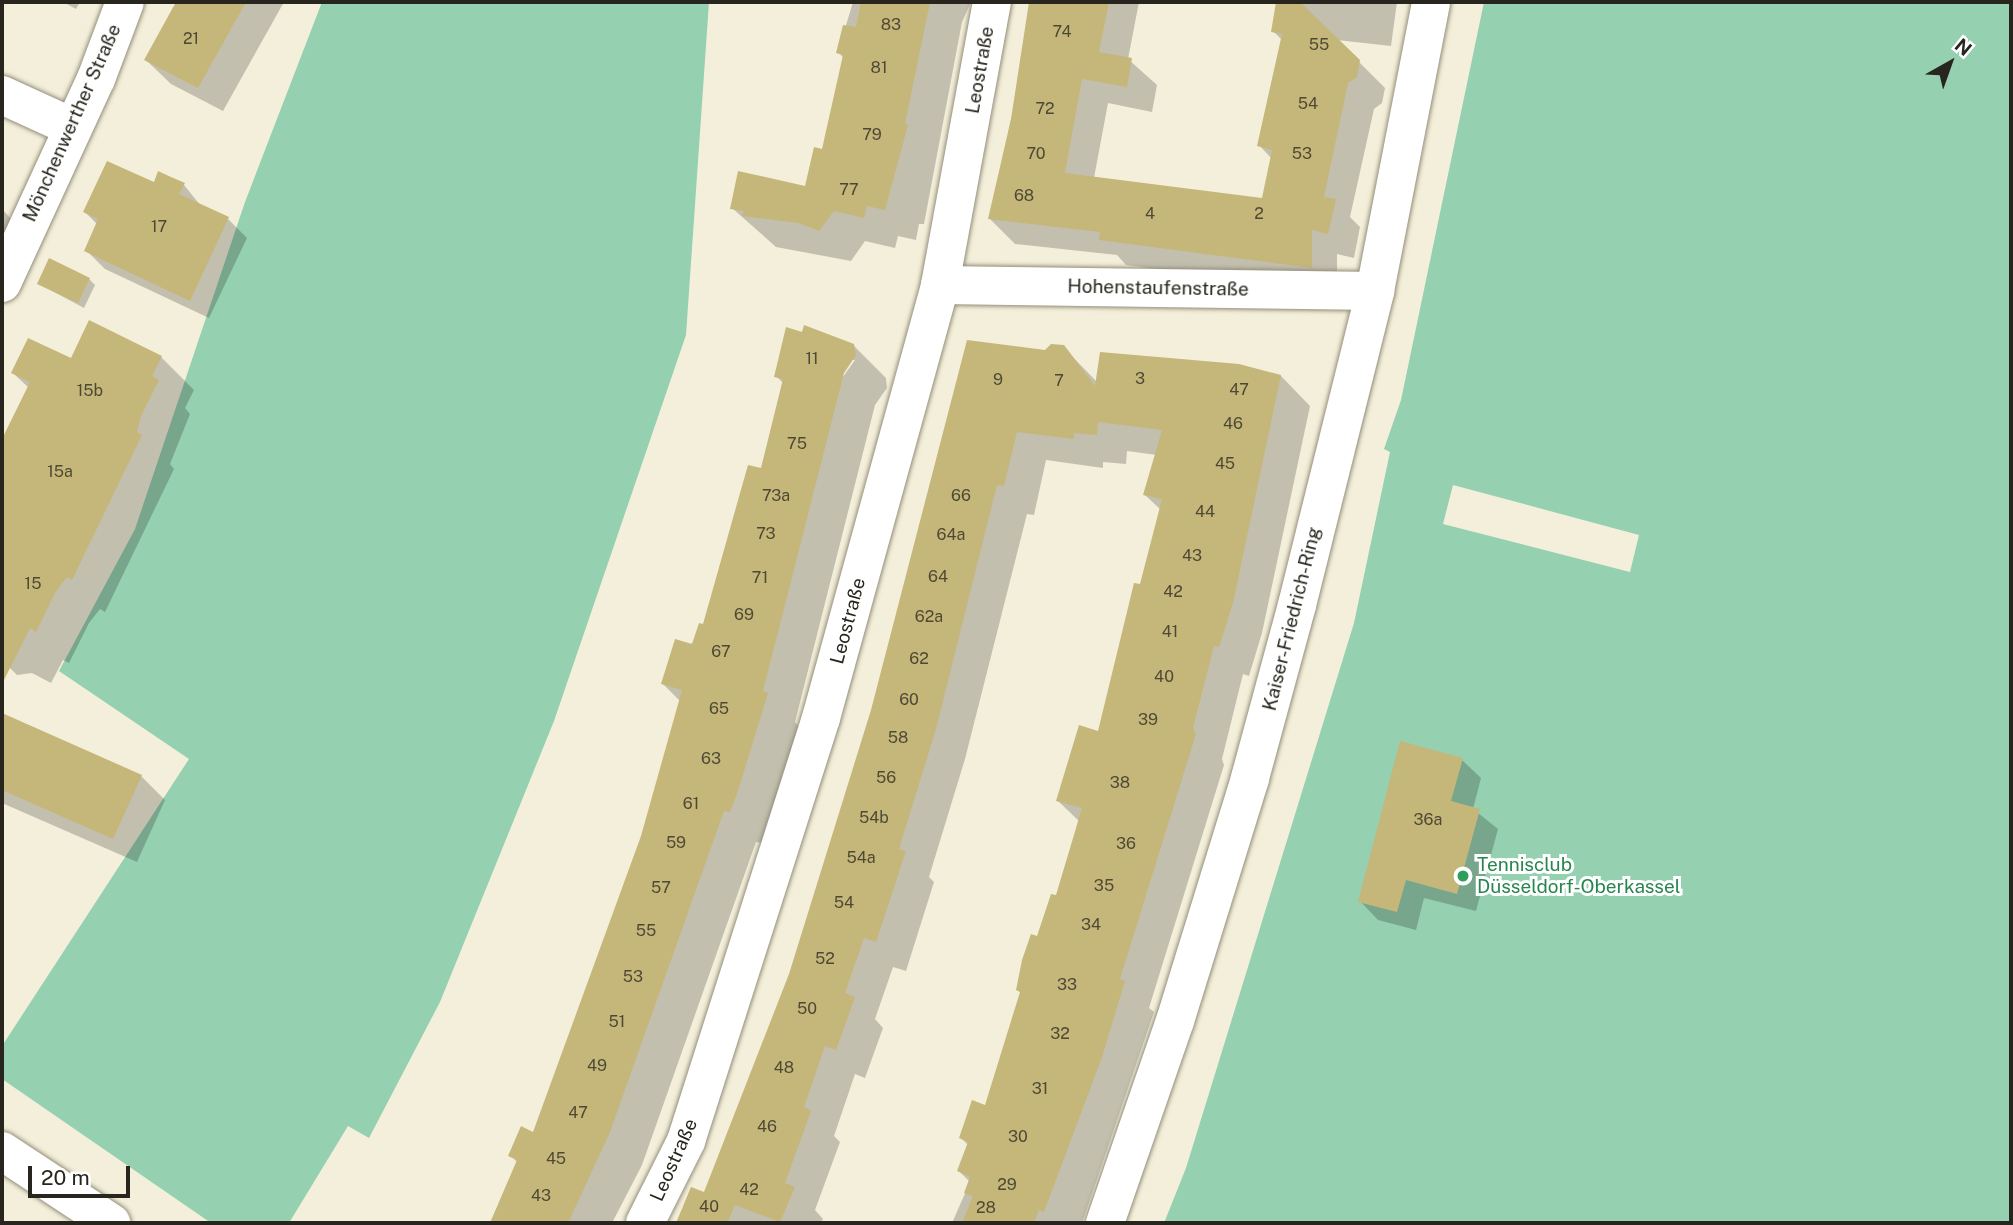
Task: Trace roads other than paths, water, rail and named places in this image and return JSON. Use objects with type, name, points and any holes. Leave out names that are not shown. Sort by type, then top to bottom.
[{"type":"street","name":"Mönchenwerther Straße","points":[[2,282],[125,2]]},
{"type":"street","name":"Leostraße","points":[[645,1223],[686,1141],[821,718],[940,285],[992,2]]},
{"type":"street","name":"Kaiser-Friedrich-Ring","points":[[1105,1223],[1175,1021],[1250,778],[1376,290],[1431,2]]},
{"type":"street","points":[[2,95],[72,127]]},
{"type":"street","name":"Hohenstaufenstraße","points":[[940,285],[1376,290]]},
{"type":"street","points":[[2,1151],[110,1223]]},
{"type":"place","name":"Tennisclub Düsseldorf-Oberkassel","points":[[1463,876]]}]
